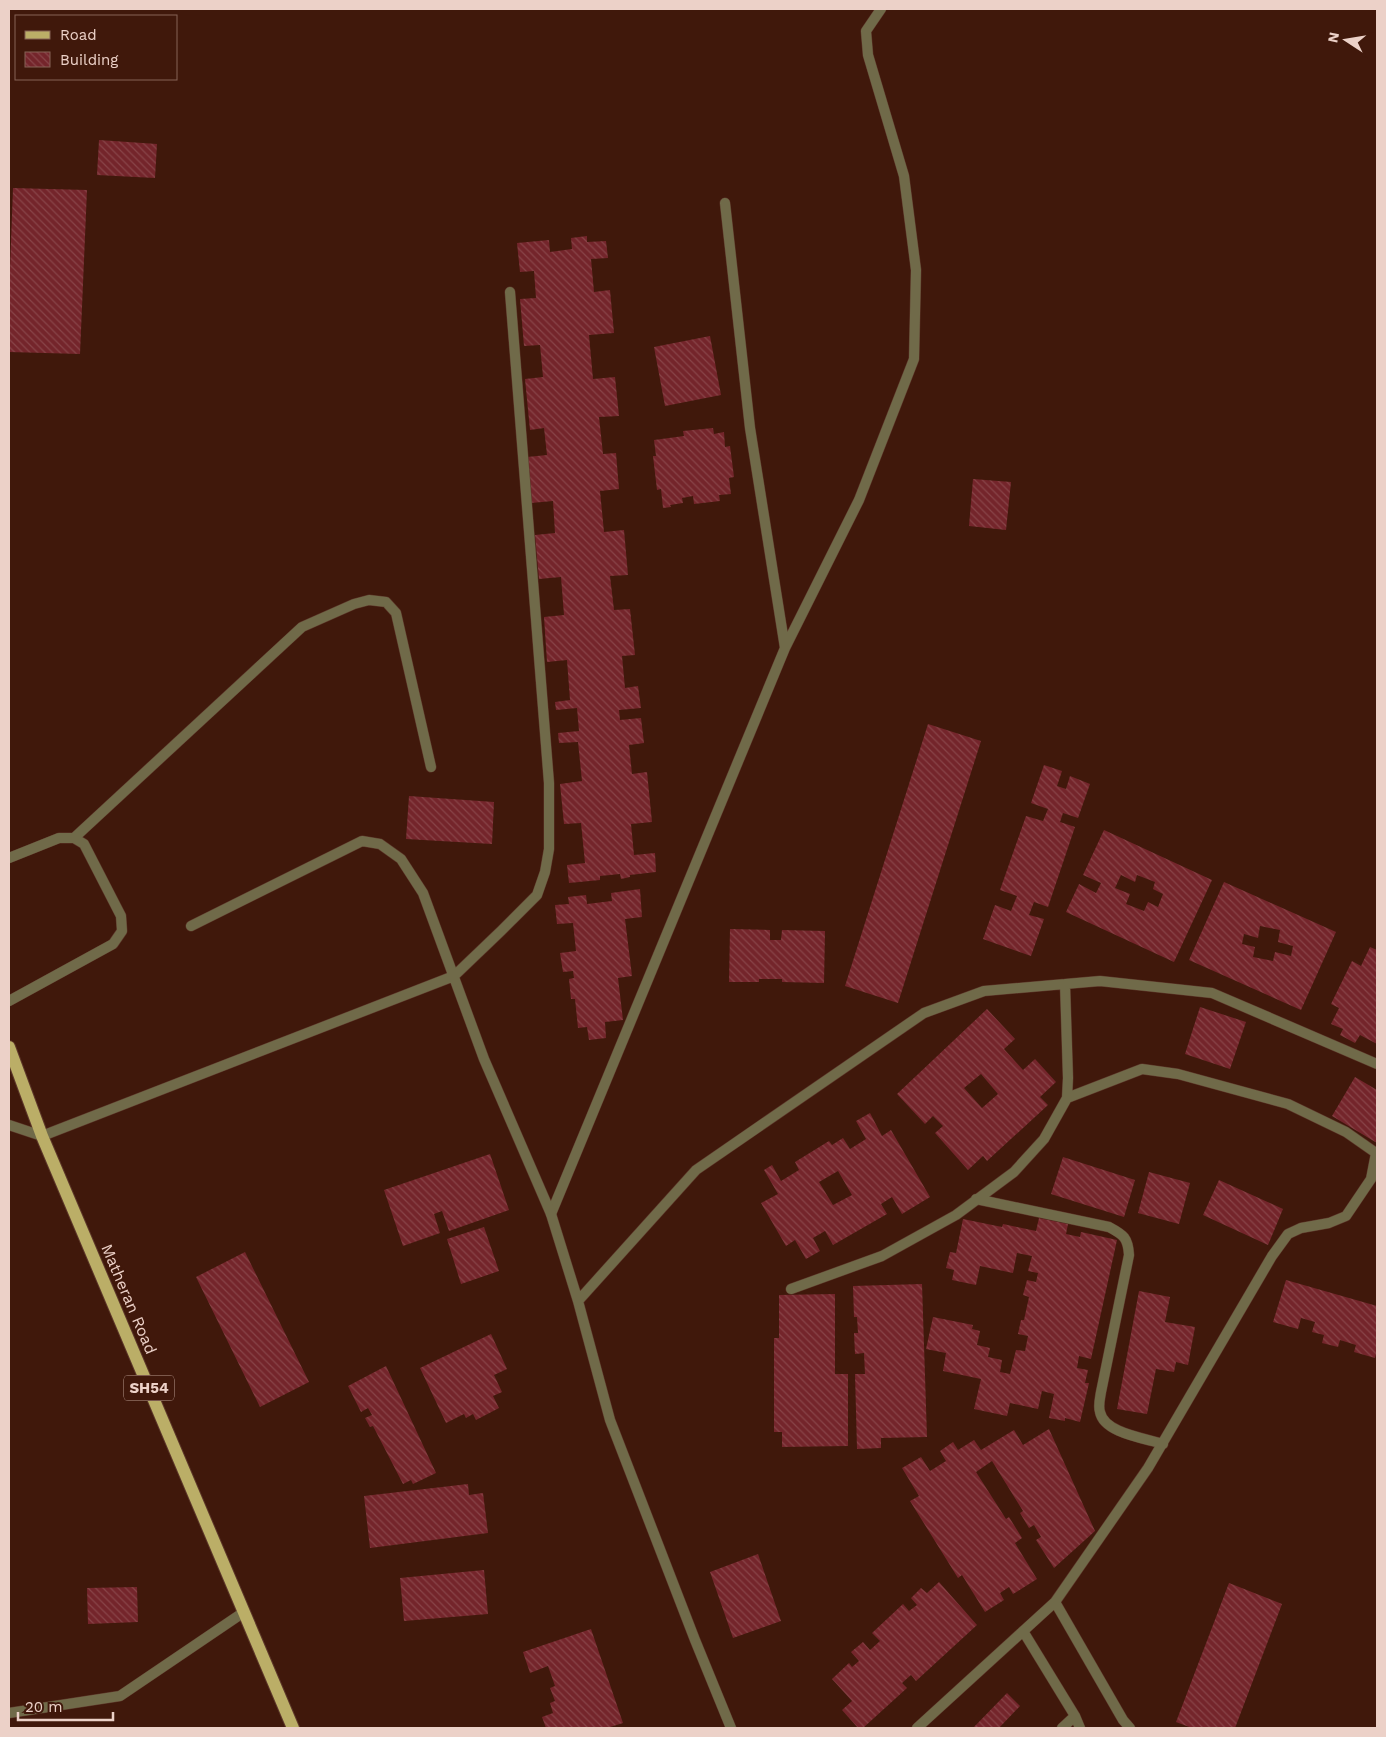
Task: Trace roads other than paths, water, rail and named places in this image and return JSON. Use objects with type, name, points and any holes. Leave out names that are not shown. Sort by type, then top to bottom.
[{"type":"main road","name":"Matheran Road","points":[[9,1047],[42,1136],[293,1728]]},
{"type":"street","points":[[551,1214],[785,648],[859,500],[914,359],[916,270],[904,176],[868,55],[866,31],[881,9]]},
{"type":"street","points":[[724,203],[750,428],[785,648]]},
{"type":"street","points":[[9,1125],[42,1136],[454,976],[537,895],[545,872],[549,848],[549,783],[510,292]]},
{"type":"street","points":[[74,838],[302,627],[354,604],[369,600],[386,602],[396,613],[431,767]]},
{"type":"street","points":[[9,858],[59,838],[74,838],[84,844],[122,916],[122,931],[113,944],[9,1001]]},
{"type":"street","points":[[191,926],[362,840],[380,844],[401,859],[423,893],[484,1059],[551,1214],[578,1301],[610,1420],[731,1728]]},
{"type":"street","points":[[578,1301],[696,1170],[924,1012],[984,991],[1100,981],[1212,993],[1377,1064]]},
{"type":"street","points":[[791,1289],[882,1256],[956,1214],[1014,1172],[1044,1139],[1067,1098],[1065,984]]},
{"type":"street","points":[[918,1728],[1055,1602],[1148,1468],[1272,1256],[1288,1234],[1301,1228],[1329,1224],[1346,1216],[1372,1179],[1376,1153],[1346,1132],[1288,1104],[1178,1074],[1142,1069],[1067,1098]]},
{"type":"street","points":[[976,1200],[1109,1227],[1122,1234],[1128,1243],[1129,1255],[1100,1392],[1099,1411],[1104,1421],[1118,1431],[1163,1444]]},
{"type":"street","points":[[1055,1602],[1123,1720],[1130,1728]]},
{"type":"street","points":[[9,1713],[120,1696],[244,1612]]},
{"type":"street","points":[[1023,1631],[1075,1716],[1080,1728]]},
{"type":"street","points":[[1062,1728],[1075,1716]]}]
